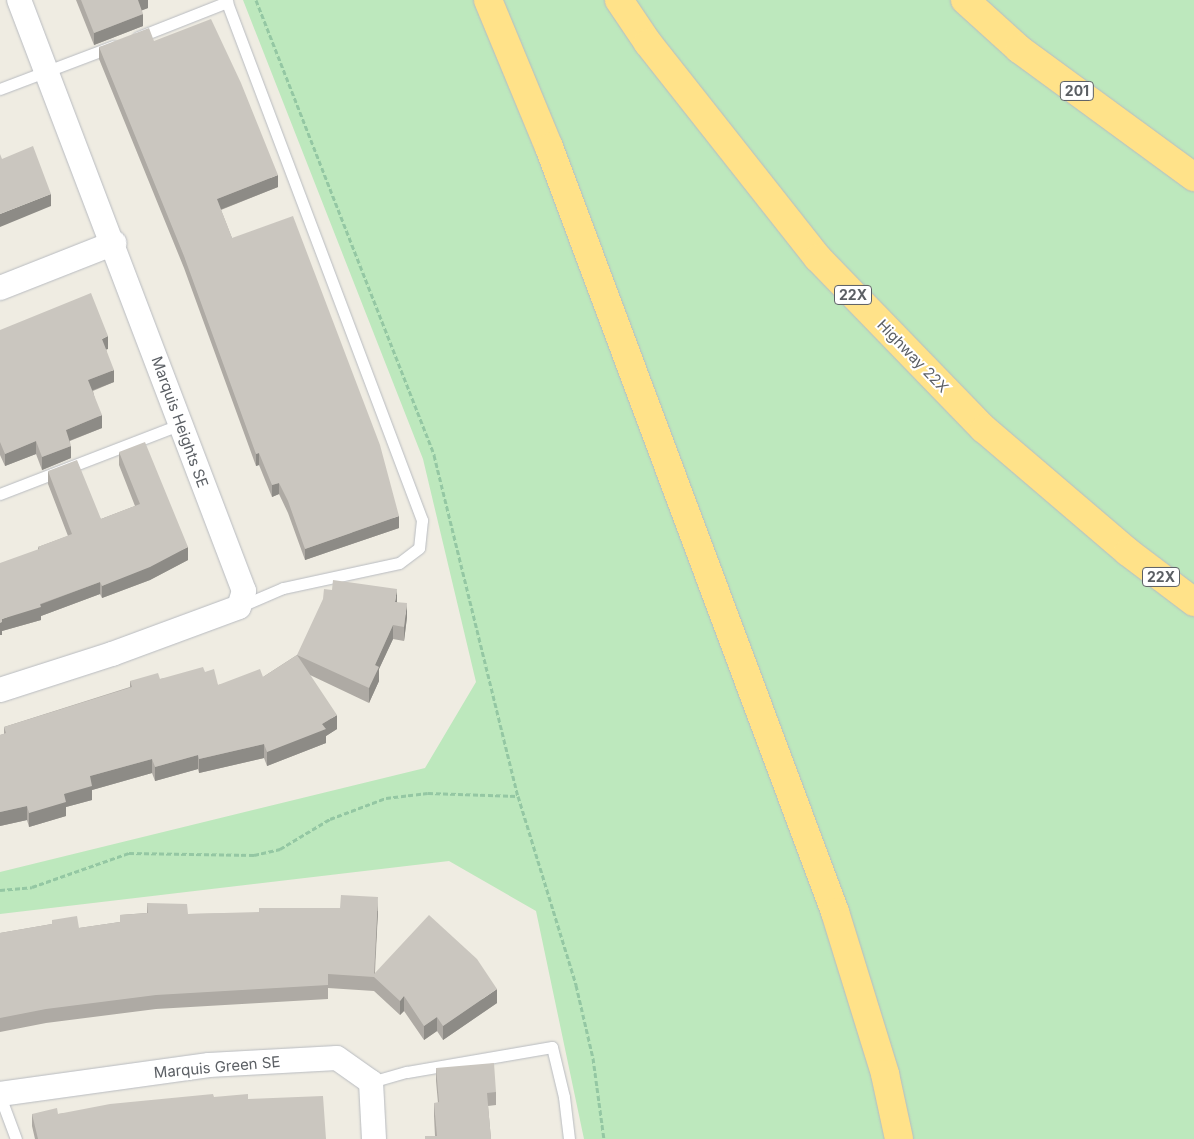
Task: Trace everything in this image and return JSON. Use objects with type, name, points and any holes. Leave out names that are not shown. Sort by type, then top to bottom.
[{"type":"highway","points":[[488,0],[549,148],[835,912],[885,1074],[899,1139]]},
{"type":"highway","name":"Highway 22X","points":[[619,0],[648,43],[818,258],[984,429],[1128,552],[1194,602]]},
{"type":"highway","name":"201","points":[[965,0],[1019,49],[1194,176]]},
{"type":"street","name":"Marquis Heights SE","points":[[20,0],[114,243],[244,591],[239,607]]},
{"type":"street","points":[[0,288],[114,243]]},
{"type":"street","points":[[0,690],[112,654],[239,607]]},
{"type":"street","name":"Marquis Green SE","points":[[0,1095],[209,1065],[337,1058],[371,1082]]},
{"type":"street","points":[[371,1082],[374,1139]]},
{"type":"lane","points":[[0,89],[227,1],[422,520],[419,548],[398,563],[283,588],[239,607]]},
{"type":"lane","points":[[0,494],[181,424]]},
{"type":"lane","points":[[371,1082],[407,1072],[552,1047],[564,1097],[569,1139]]},
{"type":"lane","points":[[0,1095],[16,1139]]},
{"type":"path","points":[[0,890],[32,887],[129,853],[254,855],[280,848],[330,819],[386,798],[428,793],[518,796]]},
{"type":"path","points":[[553,913],[576,985],[593,1058],[604,1139]]},
{"type":"green space","points":[[243,0],[1194,0],[1194,1139],[584,1139],[536,911],[449,861],[0,914],[0,872],[425,768],[476,682],[423,459]]},
{"type":"building","points":[[81,0],[138,0],[143,14],[94,33]]},
{"type":"building","points":[[211,19],[241,83],[278,175],[217,199],[232,238],[293,216],[380,445],[399,516],[305,549],[288,501],[279,483],[272,485],[259,453],[256,454],[184,256],[99,47],[149,28],[154,41]]},
{"type":"building","points":[[33,146],[51,194],[0,214],[0,154],[2,159]]},
{"type":"building","points":[[91,293],[108,336],[102,339],[114,370],[88,380],[102,415],[66,430],[71,446],[42,457],[36,441],[5,454],[0,442],[0,330]]},
{"type":"building","points":[[145,442],[188,547],[150,567],[102,586],[100,582],[40,604],[41,607],[2,619],[0,623],[0,563],[39,549],[38,547],[72,534],[48,471],[77,460],[101,519],[140,504],[119,452]]},
{"type":"building","points":[[333,580],[397,589],[395,602],[407,603],[404,627],[393,625],[375,665],[379,667],[369,688],[297,655],[323,599],[324,589],[332,590]]},
{"type":"building","points":[[297,655],[337,715],[322,724],[326,729],[267,752],[264,744],[199,759],[198,755],[155,767],[152,759],[90,776],[92,786],[64,794],[66,802],[29,813],[27,806],[0,812],[0,735],[6,733],[4,727],[132,687],[130,681],[158,673],[160,679],[203,667],[205,672],[214,669],[218,685],[260,669],[263,677]]},
{"type":"building","points":[[341,895],[378,897],[374,974],[429,915],[477,959],[497,989],[443,1026],[437,1017],[424,1026],[404,996],[400,1001],[374,977],[328,974],[328,985],[156,995],[46,1009],[0,1018],[0,933],[52,924],[52,920],[77,916],[79,928],[120,922],[120,915],[148,913],[147,903],[187,904],[188,914],[259,912],[259,908],[340,908]]},
{"type":"building","points":[[494,1063],[496,1092],[487,1093],[491,1139],[425,1139],[425,1136],[437,1136],[434,1103],[439,1102],[436,1068]]},
{"type":"building","points":[[213,1094],[214,1097],[248,1094],[248,1099],[323,1096],[326,1139],[38,1139],[32,1114],[57,1108],[58,1114],[110,1104]]}]
